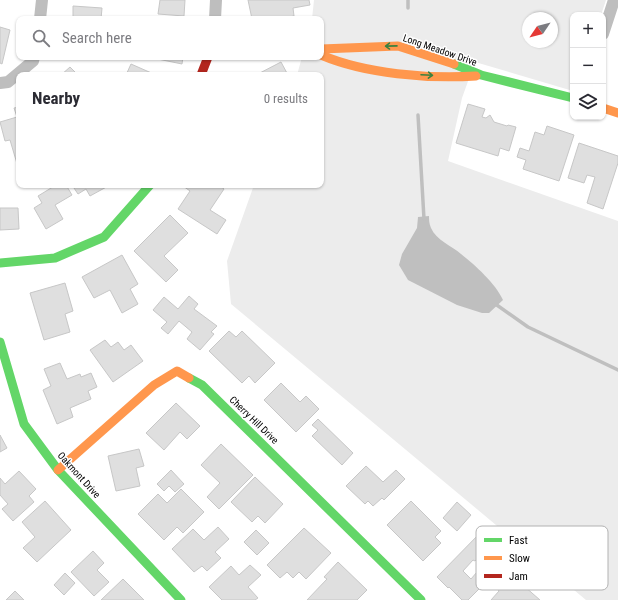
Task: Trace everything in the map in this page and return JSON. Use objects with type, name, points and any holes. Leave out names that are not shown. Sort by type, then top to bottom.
[{"type":"street","points":[[40,16],[42,0]]},
{"type":"street","points":[[215,16],[216,0]]},
{"type":"street","points":[[606,25],[614,0]]},
{"type":"street","name":"Long Meadow Drive","points":[[324,49],[398,46],[463,67],[481,76],[570,97]]},
{"type":"street","name":"Long Meadow Drive","points":[[324,56],[333,60],[387,73],[460,77],[481,76]]},
{"type":"street","points":[[20,72],[33,60]]},
{"type":"street","points":[[201,72],[207,60]]},
{"type":"street","points":[[0,83],[8,82],[16,75]]},
{"type":"street","points":[[606,109],[618,113]]},
{"type":"street","points":[[0,263],[55,258],[104,237],[147,188]]},
{"type":"street","name":"Oakmont Drive","points":[[0,342],[24,424],[58,470],[181,600]]},
{"type":"street","name":"Cherry Hill Drive","points":[[58,470],[154,385],[177,371],[202,385],[421,600]]},
{"type":"shaded area","points":[[314,0],[606,0],[602,12],[570,12],[570,90],[475,62],[462,98],[448,161],[618,221],[618,600],[586,600],[574,590],[608,590],[608,526],[497,526],[231,304],[227,261],[253,188],[324,188],[324,72],[298,72],[301,60],[324,60],[324,16],[312,16]]},
{"type":"shaded area","points":[[429,216],[430,226],[433,232],[479,269],[500,294],[503,300],[489,313],[482,313],[457,305],[408,280],[399,265],[402,254],[417,228],[418,217]]},
{"type":"building","points":[[160,0],[185,0],[184,16],[158,14]]},
{"type":"building","points":[[248,0],[309,0],[310,5],[293,8],[294,16],[251,16]]},
{"type":"building","points":[[73,6],[102,8],[101,16],[73,16]]},
{"type":"building","points":[[0,27],[10,30],[2,64],[0,63]]},
{"type":"building","points":[[163,60],[183,60],[182,64]]},
{"type":"building","points":[[281,62],[286,72],[262,72]]},
{"type":"building","points":[[131,64],[149,72],[127,72]]},
{"type":"building","points":[[70,67],[75,72],[64,72]]},
{"type":"building","points":[[468,104],[485,109],[482,117],[486,118],[490,115],[494,122],[516,127],[509,151],[500,148],[498,156],[456,143]]},
{"type":"building","points":[[16,117],[16,160],[10,140],[5,141],[0,122]]},
{"type":"building","points":[[547,126],[574,135],[559,181],[523,169],[526,160],[517,157],[520,148],[529,151],[535,132],[544,135]]},
{"type":"building","points":[[579,143],[618,156],[618,163],[603,209],[587,203],[595,177],[587,175],[584,183],[568,178]]},
{"type":"building","points":[[51,188],[68,188],[72,195],[55,205],[63,219],[46,229],[34,208],[42,203],[38,196]]},
{"type":"building","points":[[74,188],[105,188],[90,196],[86,189],[78,194]]},
{"type":"building","points":[[186,188],[224,189],[210,210],[226,220],[217,234],[178,209],[190,191]]},
{"type":"building","points":[[0,208],[18,208],[19,229],[0,230]]},
{"type":"building","points":[[170,215],[188,233],[164,256],[178,270],[166,282],[134,251]]},
{"type":"building","points":[[122,255],[138,284],[130,289],[138,304],[122,313],[110,290],[94,298],[82,277]]},
{"type":"building","points":[[65,283],[73,311],[65,314],[70,332],[44,340],[30,293]]},
{"type":"building","points":[[189,296],[198,304],[194,309],[217,326],[211,332],[214,334],[200,350],[187,339],[192,332],[179,321],[168,334],[161,328],[167,322],[153,310],[164,297],[178,309]]},
{"type":"building","points":[[229,331],[236,337],[242,331],[275,363],[255,383],[249,376],[242,383],[209,351]]},
{"type":"building","points":[[105,340],[111,347],[118,342],[124,350],[131,345],[143,361],[113,382],[90,350]]},
{"type":"building","points":[[60,363],[67,379],[80,374],[81,377],[91,373],[97,387],[88,391],[91,399],[70,408],[73,417],[57,424],[43,390],[51,386],[44,369]]},
{"type":"building","points":[[281,383],[300,402],[306,396],[319,409],[296,432],[264,400]]},
{"type":"building","points":[[176,403],[200,426],[187,439],[180,432],[164,450],[146,433]]},
{"type":"building","points":[[318,419],[353,453],[342,465],[312,436],[318,430],[312,425]]},
{"type":"building","points":[[0,435],[7,448],[0,452]]},
{"type":"building","points":[[221,444],[253,475],[219,509],[207,497],[220,483],[201,465]]},
{"type":"building","points":[[139,449],[144,466],[136,468],[140,486],[116,491],[108,456]]},
{"type":"building","points":[[366,466],[383,482],[396,470],[405,479],[384,500],[382,498],[373,506],[368,501],[365,504],[346,486]]},
{"type":"building","points":[[171,470],[184,484],[175,492],[169,486],[164,491],[157,484]]},
{"type":"building","points":[[19,471],[36,489],[29,496],[34,502],[13,521],[2,509],[8,504],[0,495],[0,478],[5,484]]},
{"type":"building","points":[[255,477],[283,504],[265,523],[258,516],[252,522],[231,502]]},
{"type":"building","points":[[181,489],[204,512],[183,533],[177,527],[164,540],[138,514],[158,494],[167,503]]},
{"type":"building","points":[[45,501],[71,530],[37,562],[23,548],[35,537],[22,522]]},
{"type":"building","points":[[411,501],[441,531],[435,537],[441,543],[423,561],[387,525]]},
{"type":"building","points":[[457,502],[471,515],[457,531],[443,518]]},
{"type":"building","points":[[218,527],[229,539],[215,552],[221,558],[207,571],[202,566],[194,572],[172,549],[193,529],[204,540]]},
{"type":"building","points":[[304,528],[331,553],[306,579],[299,572],[293,578],[287,572],[280,578],[267,565]]},
{"type":"building","points":[[256,530],[269,543],[257,555],[244,542]]},
{"type":"building","points":[[476,537],[476,560],[473,560],[463,571],[471,579],[476,573],[476,590],[478,590],[468,600],[462,600],[437,577]]},
{"type":"building","points":[[93,551],[104,563],[97,570],[109,582],[94,596],[71,572]]},
{"type":"building","points":[[338,562],[367,590],[357,600],[307,600],[327,579],[324,577]]},
{"type":"building","points":[[250,565],[261,575],[248,587],[258,598],[255,600],[222,600],[209,587],[231,566],[239,575]]},
{"type":"building","points":[[65,573],[75,583],[64,595],[54,585]]},
{"type":"building","points":[[123,579],[144,600],[101,600]]},
{"type":"building","points":[[498,590],[529,590],[540,600],[491,600]]},
{"type":"building","points":[[15,591],[24,600],[6,600]]},
{"type":"waterway","points":[[408,0],[408,8]]},
{"type":"waterway","points":[[418,115],[424,219]]},
{"type":"waterway","points":[[494,303],[528,327],[618,370]]},
{"type":"traffic: fast","points":[[454,64],[481,75],[570,97]]},
{"type":"traffic: fast","points":[[0,263],[55,258],[104,237],[147,188]]},
{"type":"traffic: fast","points":[[0,342],[24,424],[58,470],[181,600]]},
{"type":"traffic: fast","points":[[189,378],[202,385],[421,600]]},
{"type":"traffic: slow","points":[[324,49],[398,46],[454,64]]},
{"type":"traffic: slow","points":[[324,56],[357,67],[397,74],[438,77],[476,76]]},
{"type":"traffic: slow","points":[[606,109],[618,113]]},
{"type":"traffic: slow","points":[[58,470],[154,385],[177,371],[189,378]]},
{"type":"traffic: jam","points":[[202,72],[207,60]]}]
